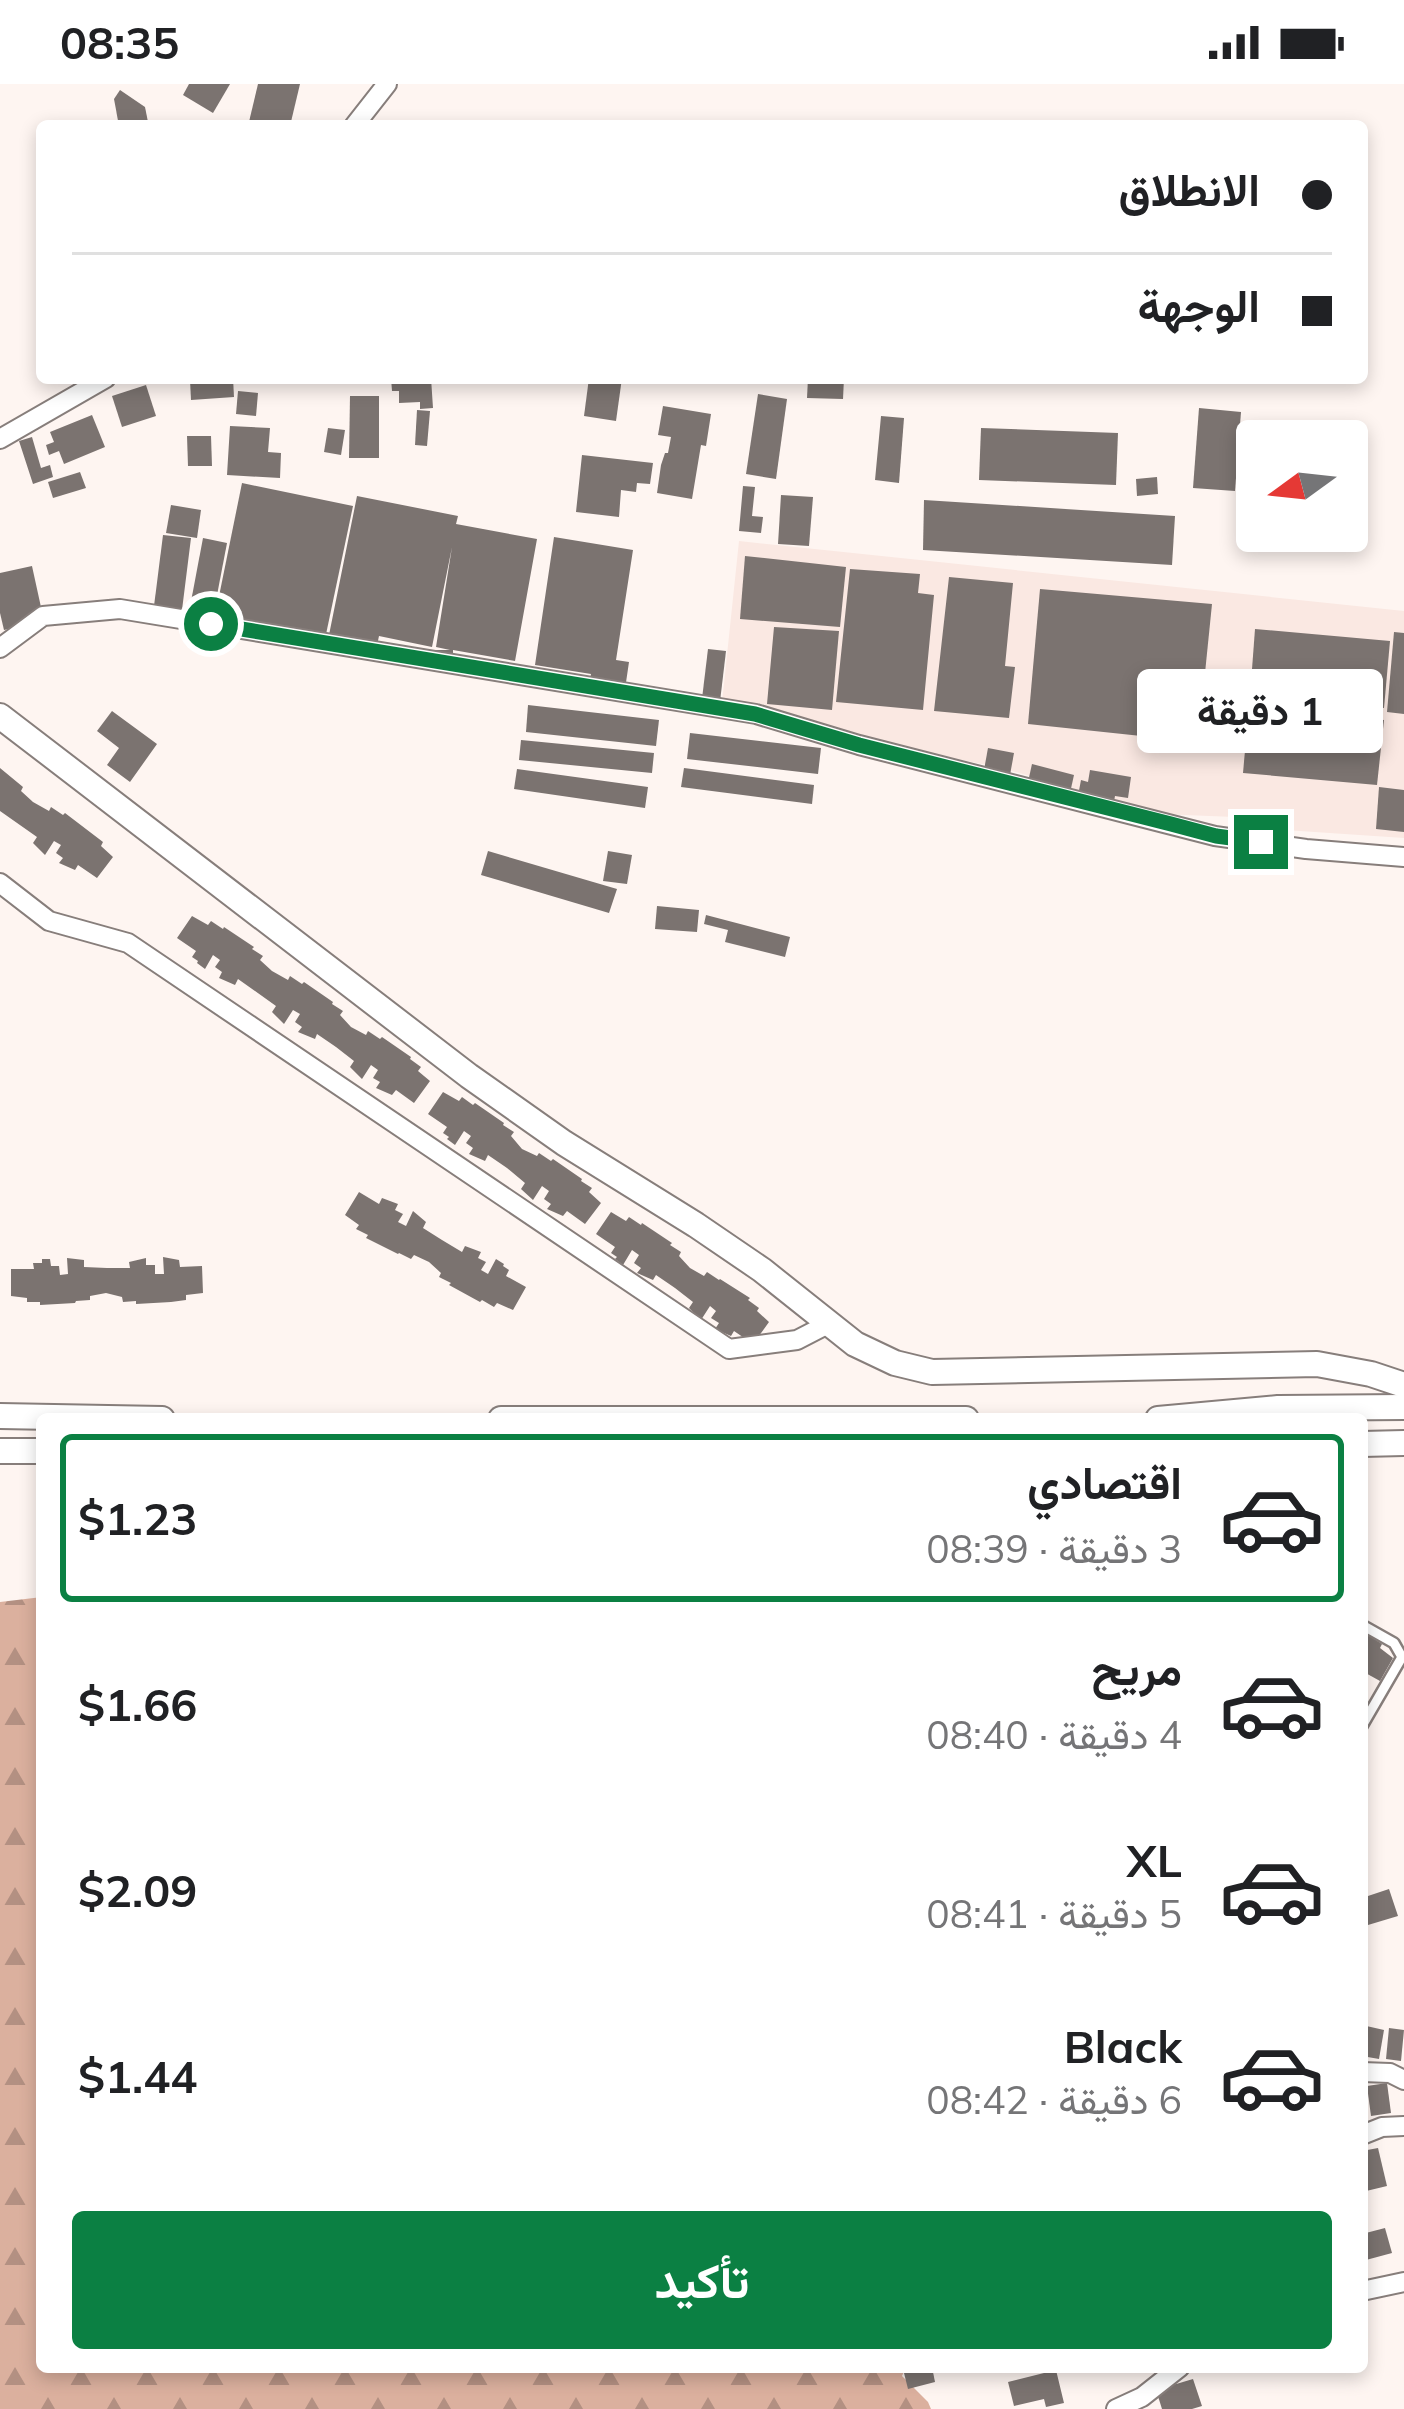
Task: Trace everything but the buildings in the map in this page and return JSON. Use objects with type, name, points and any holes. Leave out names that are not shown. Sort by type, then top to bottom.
[{"type":"street","points":[[359,120],[387,84]]},
{"type":"street","points":[[0,439],[96,384]]},
{"type":"street","points":[[0,648],[43,616],[121,609],[755,714],[1216,836],[1404,857]]},
{"type":"street","points":[[0,716],[469,1076],[564,1143],[746,1258],[855,1344],[896,1363],[932,1372],[1317,1364],[1371,1373],[1404,1385]]},
{"type":"street","points":[[0,884],[49,921],[128,943],[728,1348],[797,1340],[828,1324]]},
{"type":"street","points":[[1230,1413],[1404,1407]]},
{"type":"street","points":[[0,1416],[36,1417]]},
{"type":"street","points":[[1368,1444],[1404,1443]]},
{"type":"street","points":[[0,1450],[36,1451]]},
{"type":"street","points":[[1368,2072],[1390,2073],[1404,2080]]},
{"type":"street","points":[[1368,2133],[1404,2126]]},
{"type":"street","points":[[1368,2290],[1404,2282]]},
{"type":"street","points":[[1117,2409],[1172,2373]]},
{"type":"lane","points":[[1368,1628],[1394,1643],[1402,1657],[1368,1708]]},
{"type":"shaded area","points":[[739,541],[1404,611],[1404,838],[1256,828],[1258,818],[1161,814],[1002,768],[721,712]]},
{"type":"green space","points":[[36,1598],[36,2373],[903,2373],[931,2409],[0,2409],[0,1602]]},
{"type":"route","points":[[211,624],[755,714],[1216,836],[1261,842]]}]
